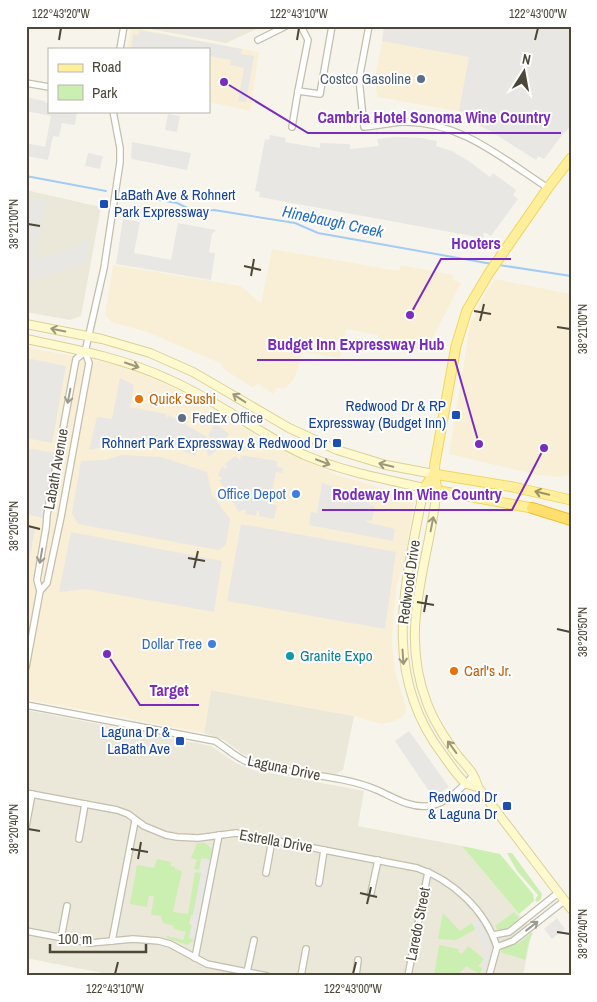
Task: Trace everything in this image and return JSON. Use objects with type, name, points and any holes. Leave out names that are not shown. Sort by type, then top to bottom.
[{"type":"highway","points":[[532,508],[571,520]]},
{"type":"main road","name":"Redwood Drive","points":[[571,158],[499,257],[475,294],[461,325],[446,396],[434,474],[438,489],[415,612],[414,637],[415,654],[422,690],[434,719],[454,750],[474,775],[478,787],[571,909]]},
{"type":"main road","points":[[26,324],[89,336],[150,353],[193,372],[289,428],[337,450],[386,465],[513,487],[571,500]]},
{"type":"main road","points":[[26,339],[124,362],[167,378],[190,389],[306,456],[332,466],[424,488],[438,489],[571,516]]},
{"type":"main road","points":[[250,424],[258,411]]},
{"type":"main road","name":"Redwood Drive","points":[[434,474],[424,488],[403,606],[404,667],[418,715],[434,744],[465,783]]},
{"type":"main road","points":[[465,783],[478,787]]},
{"type":"street","points":[[120,48],[124,26]]},
{"type":"street","points":[[258,40],[286,26]]},
{"type":"street","points":[[292,127],[308,40],[301,26]]},
{"type":"street","points":[[298,91],[320,94],[332,26]]},
{"type":"street","points":[[369,26],[359,79],[364,127],[402,122],[436,126],[451,130],[483,145],[548,188]]},
{"type":"street","points":[[26,83],[48,87]]},
{"type":"street","name":"Labath Avenue","points":[[40,591],[47,584],[61,518],[89,363],[85,352],[104,268],[120,162],[120,148],[113,112]]},
{"type":"street","name":"Labath Avenue","points":[[26,667],[40,591],[37,580],[47,515],[76,359],[85,352]]},
{"type":"street","name":"Laguna Drive","points":[[26,705],[215,741],[232,754],[249,763],[348,781],[377,790],[398,801],[414,805],[425,806],[441,803],[474,775]]},
{"type":"street","points":[[26,826],[29,793]]},
{"type":"street","name":"Estrella Drive","points":[[29,793],[122,812],[135,821],[160,833],[177,837],[198,838],[236,833],[417,868],[452,886],[463,896],[479,913],[493,935],[497,947]]},
{"type":"street","points":[[79,839],[85,804]]},
{"type":"street","points":[[112,941],[135,821]]},
{"type":"street","points":[[195,958],[219,834]]},
{"type":"street","points":[[266,873],[272,840]]},
{"type":"street","points":[[319,883],[324,850]]},
{"type":"street","points":[[371,893],[378,860]]},
{"type":"street","name":"Laredo Street","points":[[408,976],[428,872]]},
{"type":"street","points":[[493,935],[509,932],[558,893]]},
{"type":"street","points":[[489,976],[497,947],[513,941],[564,900]]},
{"type":"street","points":[[60,938],[67,906]]},
{"type":"street","points":[[26,931],[90,943],[140,939],[159,941],[170,944],[208,964],[267,976]]},
{"type":"street","points":[[247,972],[254,940]]},
{"type":"street","points":[[302,976],[306,949]]},
{"type":"street","points":[[356,976],[358,960]]},
{"type":"shaded area","points":[[134,26],[263,26],[226,43]]},
{"type":"shaded area","points":[[150,26],[215,26],[224,28],[228,26],[254,26],[228,38],[227,35],[223,35],[222,40]]},
{"type":"shaded area","points":[[384,26],[571,26],[571,126],[544,159],[538,156],[536,160],[487,129],[464,118],[463,112],[459,111],[469,57],[382,41]]},
{"type":"shaded area","points":[[385,26],[571,26],[571,126],[544,159],[538,156],[536,160],[487,129],[464,118],[463,112],[377,97],[375,78]]},
{"type":"shaded area","points":[[131,27],[259,52],[250,111],[210,102],[210,48],[127,48]]},
{"type":"shaded area","points":[[139,30],[242,49],[241,54],[254,56],[246,102],[238,101],[244,68],[230,65],[231,60],[210,56],[210,48],[131,48],[133,34],[139,35]]},
{"type":"shaded area","points":[[26,97],[48,103],[48,112],[77,112],[75,125],[62,123],[59,137],[53,136],[48,160],[26,156],[26,143],[45,147],[51,116],[26,111]]},
{"type":"shaded area","points":[[168,114],[180,116],[177,132],[165,130]]},
{"type":"shaded area","points":[[270,135],[286,138],[285,142],[320,148],[320,143],[350,144],[350,149],[379,146],[377,139],[395,137],[437,141],[436,146],[452,151],[490,177],[493,173],[516,190],[513,195],[518,199],[491,236],[484,232],[483,238],[259,197],[260,192],[255,191],[265,139],[269,140]]},
{"type":"shaded area","points":[[132,142],[191,153],[187,170],[132,159]]},
{"type":"shaded area","points":[[88,153],[103,156],[100,169],[85,166]]},
{"type":"shaded area","points":[[26,190],[101,207],[81,316],[70,320],[26,312]]},
{"type":"shaded area","points":[[26,197],[45,201],[34,260],[90,240],[86,263],[30,280],[26,301]]},
{"type":"shaded area","points":[[123,219],[140,222],[134,253],[171,260],[178,223],[216,230],[212,234],[209,252],[215,253],[211,280],[116,264]]},
{"type":"shaded area","points":[[272,249],[399,271],[401,265],[454,275],[453,280],[461,283],[429,345],[428,351],[378,341],[378,335],[346,329],[340,358],[303,352],[294,379],[286,388],[277,388],[273,394],[258,384],[253,388],[222,368],[222,364],[147,332],[112,322],[105,315],[113,265],[241,286],[261,304]]},
{"type":"shaded area","points":[[495,279],[571,294],[571,475],[559,477],[538,475],[449,454],[470,325],[481,301]]},
{"type":"shaded area","points":[[26,347],[118,365],[133,370],[183,392],[260,438],[336,475],[407,493],[413,497],[414,503],[405,560],[397,584],[393,621],[392,645],[395,670],[406,707],[403,717],[381,724],[354,716],[211,690],[204,733],[26,699]]},
{"type":"shaded area","points":[[26,358],[66,366],[52,443],[26,438]]},
{"type":"shaded area","points":[[120,378],[134,385],[130,407],[166,414],[166,419],[169,415],[207,437],[206,443],[211,439],[208,435],[214,425],[219,426],[229,434],[221,447],[208,457],[207,451],[197,449],[196,456],[180,450],[127,442],[89,450],[97,417],[112,419]]},
{"type":"shaded area","points":[[26,448],[56,453],[43,518],[26,514]]},
{"type":"shaded area","points":[[122,455],[161,457],[207,472],[212,495],[230,519],[226,545],[218,550],[78,524],[72,513],[81,461],[105,460]]},
{"type":"shaded area","points":[[241,455],[277,461],[277,467],[283,468],[282,473],[276,472],[270,504],[277,505],[274,519],[259,516],[259,511],[257,511],[256,516],[245,514],[246,511],[244,509],[239,512],[219,480],[223,478],[218,476],[222,466],[226,469],[225,464],[235,456],[240,460]]},
{"type":"shaded area","points":[[322,483],[371,498],[370,505],[375,506],[372,521],[367,520],[366,522],[395,529],[393,541],[309,525],[311,512],[317,513]]},
{"type":"shaded area","points":[[241,524],[396,552],[385,629],[227,601]]},
{"type":"shaded area","points":[[26,528],[35,529],[26,577]]},
{"type":"shaded area","points":[[71,532],[222,561],[214,612],[86,589],[59,592]]},
{"type":"shaded area","points":[[211,690],[354,716],[343,770],[336,774],[256,759],[241,753],[224,740],[204,733]]},
{"type":"shaded area","points":[[26,710],[211,746],[236,763],[253,770],[364,791],[358,826],[462,846],[532,930],[523,976],[117,976],[26,958]]},
{"type":"shaded area","points":[[409,731],[449,787],[433,797],[395,741]]},
{"type":"shaded area","points":[[204,858],[210,860],[195,940],[189,938]]},
{"type":"shaded area","points":[[557,918],[565,929],[552,939],[544,929]]},
{"type":"shaded area","points":[[478,919],[486,930],[490,948],[487,971],[482,968],[484,959],[483,946],[472,923]]},
{"type":"green space","points":[[197,843],[205,843],[212,849],[210,860],[201,858],[199,870],[194,869],[197,860],[191,858]]},
{"type":"green space","points":[[462,846],[500,854],[533,894],[534,901],[519,914]]},
{"type":"green space","points":[[507,853],[512,853],[542,894],[541,899],[537,902],[535,900],[538,895],[517,871]]},
{"type":"green space","points":[[157,859],[171,862],[171,866],[182,871],[173,912],[188,914],[195,872],[201,873],[193,915],[191,915],[189,924],[192,925],[189,938],[194,940],[187,945],[167,938],[167,936],[183,940],[186,932],[174,929],[174,926],[163,923],[161,916],[151,915],[154,896],[149,896],[147,907],[130,904],[137,865],[154,868]]},
{"type":"green space","points":[[514,912],[519,918],[518,921],[504,930],[497,929],[495,926]]},
{"type":"green space","points":[[443,913],[460,931],[472,923],[476,929],[456,940],[438,939]]},
{"type":"green space","points":[[533,932],[528,944],[525,960],[500,952],[504,948],[519,943]]},
{"type":"green space","points":[[439,945],[459,949],[458,952],[462,954],[468,946],[484,959],[478,966],[482,968],[480,974],[466,966],[457,976],[434,976]]},
{"type":"waterway","name":"Hinebaugh Creek","points":[[26,176],[106,191]]},
{"type":"waterway","name":"Hinebaugh Creek","points":[[122,194],[177,203],[196,212],[214,210],[295,223],[318,233],[492,264]]},
{"type":"waterway","name":"Hinebaugh Creek","points":[[499,265],[571,276]]},
{"type":"place","name":"Costco Gasoline","points":[[421,79]]},
{"type":"place","name":"Cambria Hotel Sonoma Wine Country","points":[[224,82]]},
{"type":"place","name":"LaBath Ave & Rohnert Park Expressway","points":[[104,204]]},
{"type":"place","name":"Hooters","points":[[410,315]]},
{"type":"place","name":"Quick Sushi","points":[[139,399]]},
{"type":"place","name":"Redwood Dr & RP Expressway (Budget Inn)","points":[[456,415]]},
{"type":"place","name":"FedEx Office","points":[[182,418]]},
{"type":"place","name":"Rohnert Park Expressway & Redwood Dr","points":[[337,443]]},
{"type":"place","name":"Budget Inn Expressway Hub","points":[[479,444]]},
{"type":"place","name":"Rodeway Inn Wine Country","points":[[544,448]]},
{"type":"place","name":"Office Depot","points":[[296,494]]},
{"type":"place","name":"Dollar Tree","points":[[212,644]]},
{"type":"place","name":"Target","points":[[107,654]]},
{"type":"place","name":"Granite Expo","points":[[290,656]]},
{"type":"place","name":"Carl's Jr.","points":[[454,671]]},
{"type":"place","name":"Laguna Dr & LaBath Ave","points":[[180,741]]},
{"type":"place","name":"Redwood Dr & Laguna Dr","points":[[507,806]]}]
